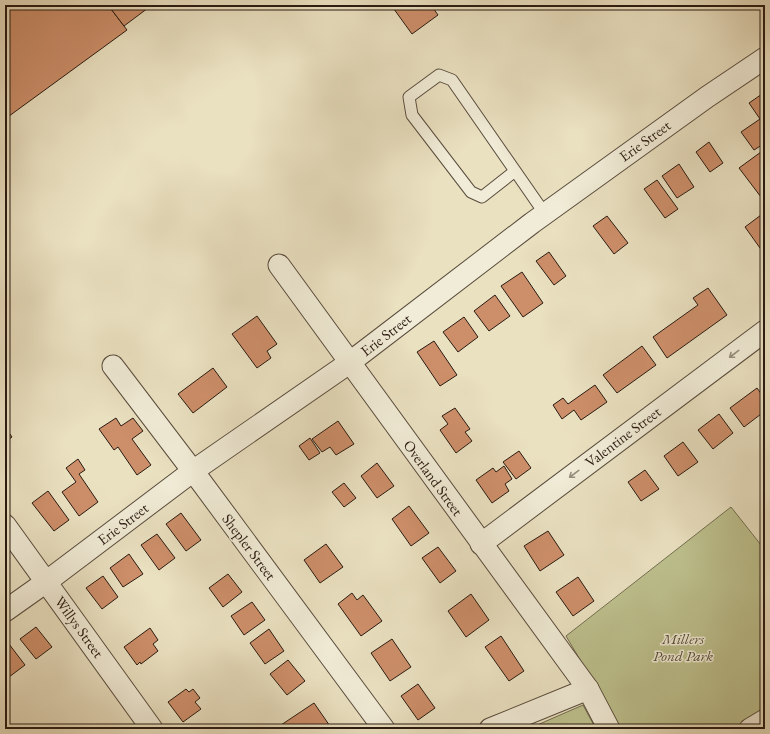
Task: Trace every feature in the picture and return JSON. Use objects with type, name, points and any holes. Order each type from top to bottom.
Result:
[{"type":"street","name":"Erie Street","points":[[5,611],[46,582],[193,471],[350,363],[446,288],[545,214],[707,97],[765,58]]},
{"type":"street","name":"Overland Street","points":[[279,265],[588,689],[608,729]]},
{"type":"street","name":"Valentine Street","points":[[481,544],[765,331]]},
{"type":"street","name":"Shepler Street","points":[[113,366],[193,471],[384,729]]},
{"type":"street","name":"Willys Street","points":[[5,525],[152,729]]},
{"type":"street","points":[[490,729],[588,689]]},
{"type":"street","points":[[750,729],[765,720]]},
{"type":"lane","points":[[515,171],[482,197],[471,192],[412,115],[409,97],[439,75],[452,80],[545,214]]},
{"type":"green space","name":"Millers Pond Park","points":[[731,507],[765,550],[765,710],[733,729],[621,729],[566,636]]},
{"type":"green space","points":[[583,705],[596,729],[528,729]]},
{"type":"building","points":[[5,5],[108,5],[127,30],[5,119]]},
{"type":"building","points":[[108,5],[152,5],[124,26]]},
{"type":"building","points":[[391,5],[431,5],[438,15],[412,34]]},
{"type":"building","points":[[765,92],[765,143],[754,150],[741,132],[760,119],[749,103]]},
{"type":"building","points":[[709,142],[723,163],[710,172],[696,152]]},
{"type":"building","points":[[761,152],[765,157],[764,201],[739,168]]},
{"type":"building","points":[[679,164],[694,187],[677,198],[662,176]]},
{"type":"building","points":[[657,180],[678,209],[665,218],[644,189]]},
{"type":"building","points":[[765,212],[765,255],[745,227]]},
{"type":"building","points":[[607,216],[628,243],[614,254],[593,226]]},
{"type":"building","points":[[549,252],[566,276],[554,285],[536,261]]},
{"type":"building","points":[[522,272],[543,303],[523,317],[501,286]]},
{"type":"building","points":[[708,288],[727,315],[667,358],[653,337],[698,305],[693,298]]},
{"type":"building","points":[[495,295],[510,316],[489,331],[474,311]]},
{"type":"building","points":[[257,316],[277,344],[267,351],[271,358],[257,368],[232,334]]},
{"type":"building","points":[[464,317],[478,337],[458,352],[443,332]]},
{"type":"building","points":[[434,341],[457,375],[440,386],[417,352]]},
{"type":"building","points":[[642,346],[656,365],[617,393],[603,375]]},
{"type":"building","points":[[213,368],[227,387],[193,413],[178,394]]},
{"type":"building","points":[[595,385],[607,402],[581,420],[574,410],[562,419],[553,405],[563,398],[568,404]]},
{"type":"building","points":[[757,388],[765,399],[765,411],[744,427],[730,408]]},
{"type":"building","points":[[455,408],[470,429],[465,432],[472,441],[456,453],[440,430],[448,424],[442,416]]},
{"type":"building","points":[[719,414],[733,433],[713,449],[698,430]]},
{"type":"building","points":[[116,418],[121,426],[133,418],[143,431],[132,439],[151,465],[137,475],[118,447],[114,450],[99,429]]},
{"type":"building","points":[[338,421],[354,444],[336,455],[330,447],[322,452],[312,439]]},
{"type":"building","points":[[5,427],[12,437],[5,442]]},
{"type":"building","points":[[310,438],[320,453],[309,460],[299,446]]},
{"type":"building","points":[[683,442],[698,462],[678,476],[664,456]]},
{"type":"building","points":[[519,451],[531,468],[516,479],[503,462]]},
{"type":"building","points":[[78,459],[85,470],[79,474],[98,502],[79,516],[62,492],[76,482],[66,468]]},
{"type":"building","points":[[377,463],[394,486],[377,498],[361,476]]},
{"type":"building","points":[[504,466],[512,479],[505,484],[509,491],[492,503],[476,480],[493,468],[496,472]]},
{"type":"building","points":[[645,470],[659,489],[641,501],[628,482]]},
{"type":"building","points":[[344,483],[356,498],[344,507],[332,492]]},
{"type":"building","points":[[48,491],[69,520],[54,531],[32,503]]},
{"type":"building","points":[[409,506],[429,533],[411,546],[392,519]]},
{"type":"building","points":[[181,513],[201,540],[186,551],[166,524]]},
{"type":"building","points":[[548,531],[564,555],[540,571],[524,546]]},
{"type":"building","points":[[157,534],[175,558],[159,570],[141,545]]},
{"type":"building","points":[[326,544],[343,567],[320,583],[304,560]]},
{"type":"building","points":[[438,547],[456,571],[440,583],[422,558]]},
{"type":"building","points":[[129,554],[143,574],[123,587],[110,568]]},
{"type":"building","points":[[228,574],[242,592],[223,607],[209,588]]},
{"type":"building","points":[[103,576],[118,597],[102,609],[86,588]]},
{"type":"building","points":[[578,577],[594,601],[573,616],[556,592]]},
{"type":"building","points":[[352,593],[357,600],[363,595],[382,621],[361,636],[338,604]]},
{"type":"building","points":[[471,594],[489,620],[466,637],[448,611]]},
{"type":"building","points":[[252,602],[265,620],[244,635],[231,616]]},
{"type":"building","points":[[36,627],[52,647],[36,659],[20,639]]},
{"type":"building","points":[[150,628],[158,640],[153,644],[158,651],[141,664],[140,662],[137,665],[124,647]]},
{"type":"building","points":[[269,629],[284,651],[265,664],[250,643]]},
{"type":"building","points":[[501,636],[524,671],[509,681],[485,647]]},
{"type":"building","points":[[392,639],[411,667],[390,681],[371,653]]},
{"type":"building","points":[[9,644],[25,665],[9,677],[5,672],[5,648]]},
{"type":"building","points":[[288,660],[305,681],[287,695],[270,674]]},
{"type":"building","points":[[418,684],[435,708],[418,720],[401,696]]},
{"type":"building","points":[[186,689],[189,692],[193,689],[200,698],[195,702],[201,709],[183,722],[168,702]]},
{"type":"building","points":[[314,703],[332,729],[284,729],[281,725]]}]
